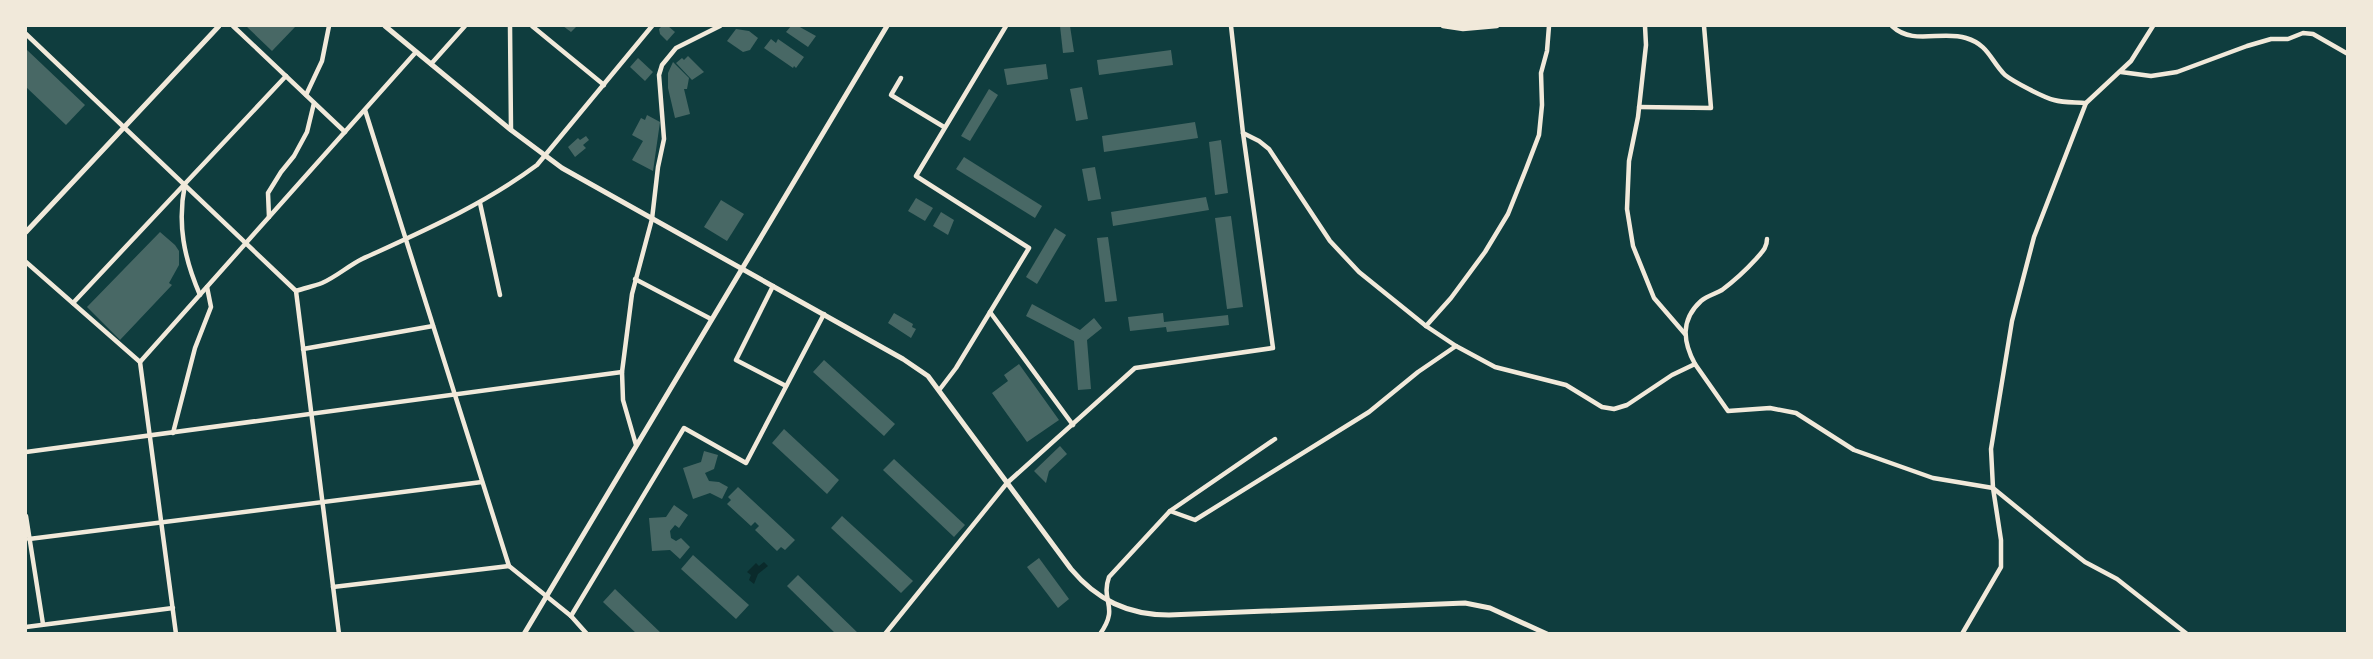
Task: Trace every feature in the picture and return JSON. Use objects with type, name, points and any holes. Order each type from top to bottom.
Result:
[{"type":"street","points":[[26,232],[219,26]]},
{"type":"street","points":[[233,26],[345,132]]},
{"type":"street","points":[[306,95],[322,61],[329,26]]},
{"type":"street","points":[[430,64],[465,26]]},
{"type":"street","points":[[510,26],[511,130]]},
{"type":"street","points":[[532,26],[604,85]]},
{"type":"street","points":[[296,291],[323,282],[360,260],[480,203],[528,171],[544,156],[652,26]]},
{"type":"street","points":[[636,445],[624,406],[622,372],[635,279],[652,219],[658,168],[665,135],[658,82],[660,70],[669,56],[681,45],[720,26]]},
{"type":"street","points":[[524,633],[887,26]]},
{"type":"street","points":[[940,389],[956,369],[1029,248],[916,177],[1006,26]]},
{"type":"street","points":[[885,633],[1007,483],[1135,368],[1273,348],[1243,134],[1231,26]]},
{"type":"street","points":[[1443,26],[1462,29],[1497,26]]},
{"type":"street","points":[[1426,326],[1451,298],[1485,252],[1508,214],[1539,135],[1542,105],[1540,74],[1547,51],[1549,26]]},
{"type":"street","points":[[1645,26],[1646,45],[1639,107],[1629,161],[1627,209],[1633,246],[1654,298],[1685,334]]},
{"type":"street","points":[[1639,107],[1711,108],[1704,26]]},
{"type":"street","points":[[1892,26],[1899,32],[1916,37],[1951,35],[1967,38],[1983,46],[2003,73],[2014,82],[2053,100],[2086,103]]},
{"type":"street","points":[[1962,633],[2001,567],[2001,540],[1993,488],[1991,449],[2012,321],[2034,237],[2086,103],[2132,62],[2153,26]]},
{"type":"street","points":[[388,27],[544,156],[585,182],[824,314],[916,367],[929,377],[1078,578],[1108,602],[1134,612],[1169,615],[1465,603],[1490,608],[1546,633]]},
{"type":"street","points":[[2121,72],[2151,76],[2177,72],[2247,46],[2271,39],[2288,39],[2303,33],[2313,34],[2348,54]]},
{"type":"street","points":[[26,34],[296,291],[339,633]]},
{"type":"street","points":[[140,362],[416,52]]},
{"type":"street","points":[[73,303],[286,76]]},
{"type":"street","points":[[901,78],[891,95],[944,127]]},
{"type":"street","points":[[269,217],[268,193],[281,171],[294,156],[307,132],[314,103]]},
{"type":"street","points":[[365,110],[509,566],[571,616],[587,633]]},
{"type":"street","points":[[1243,134],[1260,141],[1269,149],[1330,241],[1359,272],[1426,326],[1456,346],[1495,367],[1566,385],[1602,407],[1614,410],[1627,405],[1672,375],[1695,364]]},
{"type":"street","points":[[185,184],[181,202],[182,240],[186,262],[200,295]]},
{"type":"street","points":[[480,203],[500,295]]},
{"type":"street","points":[[1767,239],[1766,247],[1751,265],[1722,289],[1700,302],[1685,334],[1686,348],[1728,411],[1770,408],[1796,414],[1854,450],[1933,478],[1993,488],[2085,562],[2117,579],[2187,633]]},
{"type":"street","points":[[26,262],[140,362],[176,633]]},
{"type":"street","points":[[635,279],[711,319]]},
{"type":"street","points":[[773,286],[736,360],[786,386]]},
{"type":"street","points":[[173,432],[195,348],[211,307],[207,287]]},
{"type":"street","points":[[990,312],[1073,425]]},
{"type":"street","points":[[571,616],[684,428],[746,463],[824,314]]},
{"type":"street","points":[[303,349],[433,326]]},
{"type":"street","points":[[1170,511],[1195,520],[1369,412],[1418,372],[1456,346]]},
{"type":"street","points":[[26,453],[622,372]]},
{"type":"street","points":[[1100,633],[1109,619],[1106,586],[1112,572],[1170,511],[1275,439]]},
{"type":"street","points":[[29,539],[482,482]]},
{"type":"street","points":[[26,516],[43,624]]},
{"type":"street","points":[[333,586],[509,566]]},
{"type":"street","points":[[26,627],[173,608]]},
{"type":"water","points":[[764,562],[768,566],[758,574],[754,584],[749,580],[751,575],[747,572],[756,563],[759,566]]},
{"type":"building","points":[[246,26],[296,26],[272,51]]},
{"type":"building","points":[[563,26],[577,26],[571,32]]},
{"type":"building","points":[[662,26],[668,26],[675,32],[667,41],[660,34],[659,29]]},
{"type":"building","points":[[791,26],[798,26],[816,36],[808,47],[786,32]]},
{"type":"building","points":[[1060,26],[1070,26],[1074,52],[1063,53]]},
{"type":"building","points":[[736,29],[749,31],[758,38],[750,50],[743,52],[727,41]]},
{"type":"building","points":[[771,39],[776,43],[778,39],[804,57],[796,68],[764,48]]},
{"type":"building","points":[[26,49],[85,105],[66,125],[26,87]]},
{"type":"building","points":[[1171,50],[1173,65],[1099,75],[1097,60]]},
{"type":"building","points":[[688,56],[704,72],[692,80],[676,63]]},
{"type":"building","points":[[638,58],[653,72],[645,81],[630,67]]},
{"type":"building","points":[[673,62],[689,78],[687,89],[684,89],[690,114],[675,118],[668,88],[668,73]]},
{"type":"building","points":[[1046,64],[1048,79],[1007,85],[1004,69]]},
{"type":"building","points":[[1082,87],[1088,119],[1076,121],[1070,89]]},
{"type":"building","points":[[989,89],[998,95],[970,141],[961,136]]},
{"type":"building","points":[[647,115],[660,122],[653,171],[632,160],[643,141],[632,135],[641,118],[645,120]]},
{"type":"building","points":[[1195,122],[1198,138],[1104,152],[1102,136]]},
{"type":"building","points":[[586,136],[589,140],[583,145],[586,148],[575,157],[568,147],[578,138],[580,140]]},
{"type":"building","points":[[1221,140],[1228,193],[1215,195],[1209,142]]},
{"type":"building","points":[[964,157],[1042,206],[1035,218],[956,169]]},
{"type":"building","points":[[1095,167],[1101,199],[1088,201],[1082,169]]},
{"type":"building","points":[[1206,197],[1209,210],[1113,226],[1111,212]]},
{"type":"building","points":[[916,198],[933,208],[925,221],[908,211]]},
{"type":"building","points":[[721,200],[744,214],[727,241],[704,227]]},
{"type":"building","points":[[941,212],[954,220],[948,235],[933,226]]},
{"type":"building","points":[[1231,216],[1243,307],[1227,309],[1215,218]]},
{"type":"building","points":[[1055,228],[1066,235],[1037,284],[1026,277]]},
{"type":"building","points":[[160,232],[179,251],[179,265],[169,283],[172,285],[120,340],[87,307]]},
{"type":"building","points":[[1108,237],[1117,301],[1105,302],[1097,238]]},
{"type":"building","points":[[1032,304],[1080,330],[1094,318],[1102,328],[1087,340],[1091,389],[1078,390],[1074,341],[1026,316]]},
{"type":"building","points":[[894,313],[913,324],[912,327],[916,329],[911,338],[888,323]]},
{"type":"building","points":[[1163,313],[1164,322],[1228,315],[1229,325],[1167,332],[1166,327],[1130,331],[1128,317]]},
{"type":"building","points":[[824,360],[895,424],[884,436],[813,372]]},
{"type":"building","points":[[1019,364],[1059,420],[1027,442],[992,393],[1008,381],[1004,375]]},
{"type":"building","points":[[784,429],[839,480],[827,494],[772,443]]},
{"type":"building","points":[[1060,446],[1067,454],[1049,471],[1046,483],[1034,471]]},
{"type":"building","points":[[704,451],[718,455],[714,469],[705,473],[709,481],[719,482],[728,487],[722,499],[710,493],[693,499],[683,468],[701,462]]},
{"type":"building","points":[[894,459],[965,525],[954,537],[883,470]]},
{"type":"building","points":[[738,487],[795,540],[785,550],[781,547],[777,551],[755,530],[759,526],[755,522],[751,526],[727,504],[731,500],[728,497]]},
{"type":"building","points":[[674,505],[688,515],[679,528],[675,525],[670,531],[671,538],[676,541],[681,538],[690,547],[680,559],[670,550],[652,551],[649,518],[666,517]]},
{"type":"building","points":[[842,516],[913,581],[901,593],[831,528]]},
{"type":"building","points":[[693,555],[749,605],[736,619],[681,569]]},
{"type":"building","points":[[1039,558],[1069,599],[1058,608],[1027,567]]},
{"type":"building","points":[[798,575],[859,634],[836,634],[787,586]]},
{"type":"building","points":[[615,589],[662,634],[637,634],[603,602]]}]
